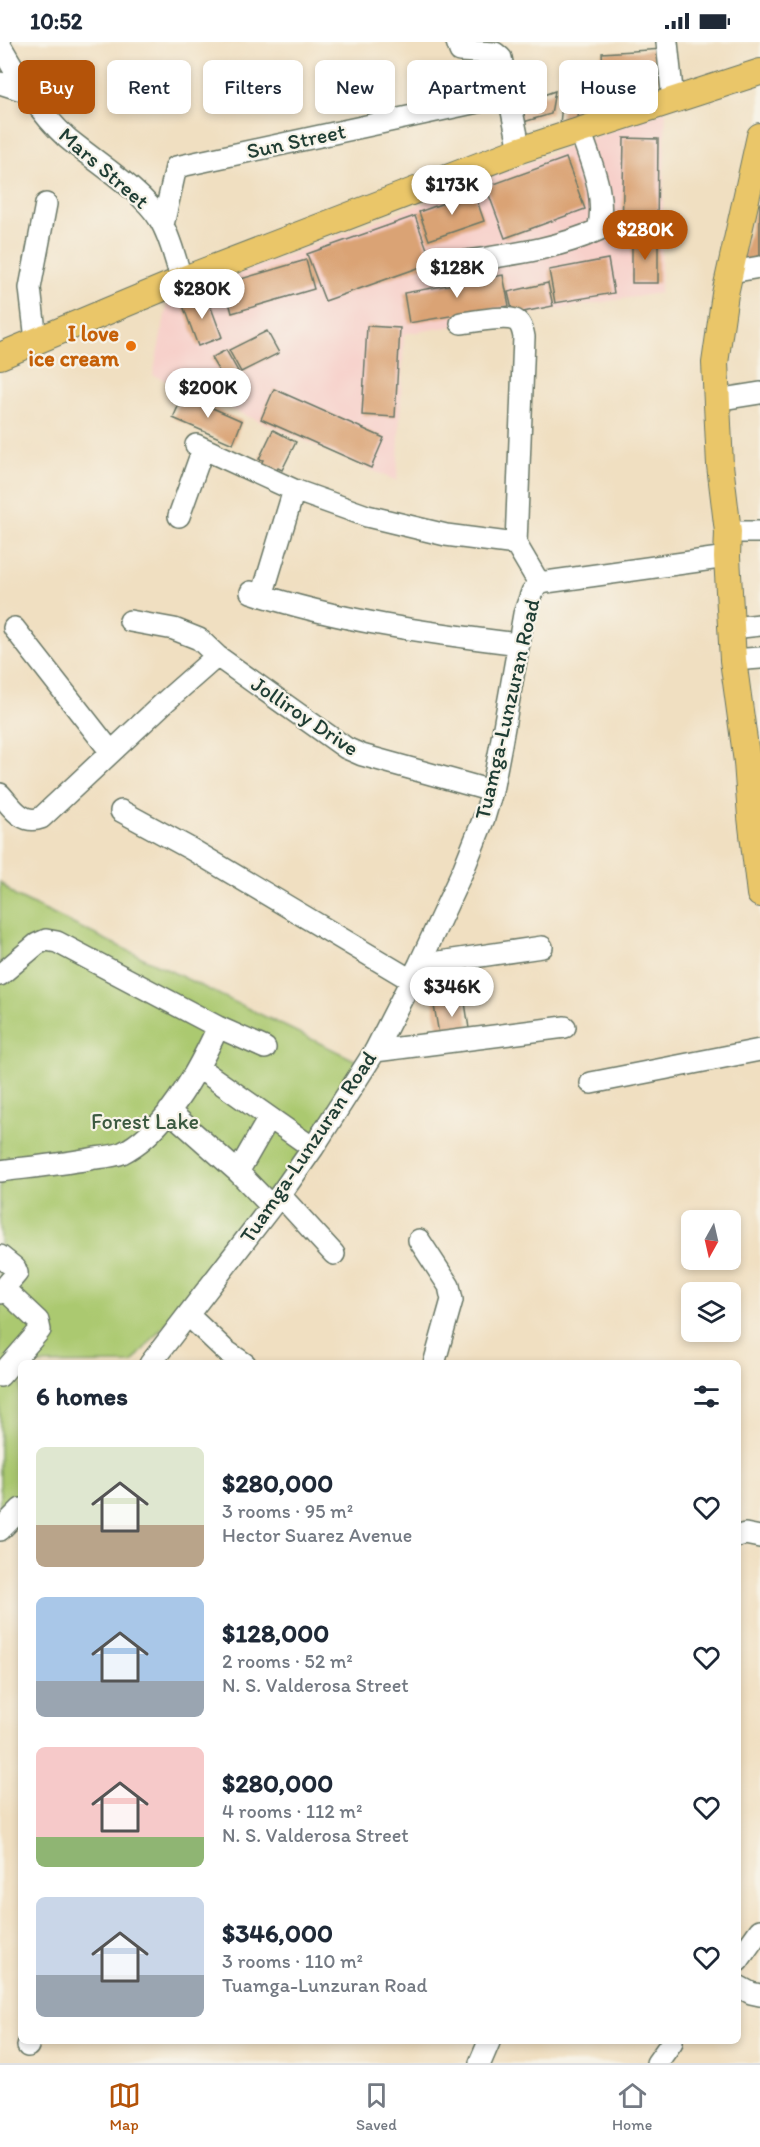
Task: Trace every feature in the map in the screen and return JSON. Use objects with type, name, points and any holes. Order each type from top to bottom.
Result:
[{"type":"main road","points":[[0,356],[182,280],[520,150],[760,72]]},
{"type":"main road","points":[[760,136],[725,294],[715,363],[720,465],[728,544],[733,660],[754,787],[760,894]]},
{"type":"street","points":[[457,42],[460,51],[495,53],[501,60]]},
{"type":"street","points":[[667,42],[674,100]]},
{"type":"street","name":"Mars Street","points":[[0,45],[18,75]]},
{"type":"street","points":[[0,83],[18,89]]},
{"type":"street","name":"Mars Street","points":[[47,114],[61,131],[142,199],[164,228]]},
{"type":"street","name":"Sun Street","points":[[164,228],[176,167],[422,114]]},
{"type":"street","points":[[513,114],[520,150]]},
{"type":"street","points":[[460,262],[521,252],[581,237],[598,230],[602,214],[600,191],[580,130]]},
{"type":"street","points":[[36,340],[30,288],[46,204]]},
{"type":"street","points":[[164,228],[182,280]]},
{"type":"street","points":[[731,272],[760,267]]},
{"type":"street","points":[[461,323],[498,319],[515,320],[521,326],[524,337],[516,544],[539,583]]},
{"type":"street","points":[[716,400],[760,393]]},
{"type":"street","points":[[178,516],[200,447],[294,490],[367,516],[446,535],[516,544]]},
{"type":"street","points":[[294,490],[256,594],[358,621],[519,644]]},
{"type":"street","name":"Tuamga-Lunzuran Road","points":[[153,1360],[276,1201],[313,1148],[375,1051],[415,972],[464,868],[492,791],[524,614],[532,592],[539,583],[728,544],[760,532]]},
{"type":"street","name":"Jolliroy Drive","points":[[130,621],[174,629],[199,639],[217,656],[346,748],[362,755],[492,791]]},
{"type":"street","points":[[732,628],[760,625]]},
{"type":"street","points":[[14,628],[111,752]]},
{"type":"street","points":[[0,795],[22,818],[33,821],[41,818],[217,656]]},
{"type":"street","points":[[733,660],[760,658]]},
{"type":"street","points":[[121,812],[415,972],[542,947]]},
{"type":"street","points":[[0,975],[38,944],[46,940],[57,942],[218,1028],[265,1048]]},
{"type":"street","points":[[375,1051],[565,1027]]},
{"type":"street","points":[[0,1171],[121,1154],[139,1142],[169,1112],[199,1068],[218,1028]]},
{"type":"street","points":[[591,1083],[760,1050]]},
{"type":"street","points":[[199,1068],[313,1148]]},
{"type":"street","points":[[169,1112],[238,1172],[276,1201],[334,1254]]},
{"type":"street","points":[[238,1172],[269,1118]]},
{"type":"street","points":[[419,1240],[449,1287],[452,1300],[435,1360]]},
{"type":"street","points":[[0,1256],[15,1268],[17,1273],[2,1291],[38,1321],[40,1330],[0,1377]]},
{"type":"street","points":[[188,1315],[226,1352],[239,1360]]},
{"type":"street","points":[[741,1535],[760,1537]]},
{"type":"street","points":[[741,1957],[760,1931]]},
{"type":"street","points":[[741,1988],[760,1995]]},
{"type":"street","points":[[480,2063],[488,2044]]},
{"type":"shaded area","points":[[666,110],[660,293],[404,334],[397,481],[153,375],[168,301]]},
{"type":"green space","name":"Forest Lake","points":[[0,882],[15,896],[361,1063],[265,1205],[135,1360],[18,1360],[18,1499],[0,1515]]},
{"type":"building","points":[[663,49],[665,78],[658,78],[658,60],[602,60],[602,53]]},
{"type":"building","points":[[555,91],[551,114],[520,123],[518,114],[547,114],[547,94]]},
{"type":"building","points":[[561,114],[578,114],[578,118],[560,124]]},
{"type":"building","points":[[624,138],[658,139],[657,237],[622,237]]},
{"type":"building","points":[[566,158],[585,209],[505,238],[486,187]]},
{"type":"building","points":[[474,192],[484,221],[429,240],[419,212]]},
{"type":"building","points":[[757,204],[760,204],[760,261],[741,264]]},
{"type":"building","points":[[415,216],[432,263],[325,301],[307,254]]},
{"type":"building","points":[[632,239],[658,239],[658,283],[632,283]]},
{"type":"building","points":[[608,259],[614,293],[555,303],[549,270]]},
{"type":"building","points":[[306,260],[314,289],[232,313],[224,284]]},
{"type":"building","points":[[503,275],[509,306],[409,323],[404,293]]},
{"type":"building","points":[[548,283],[553,306],[513,314],[508,292]]},
{"type":"building","points":[[206,294],[222,337],[198,346],[182,303]]},
{"type":"building","points":[[367,326],[400,328],[395,417],[362,415]]},
{"type":"building","points":[[267,331],[279,353],[241,372],[229,350]]},
{"type":"building","points":[[226,350],[240,375],[226,383],[211,358]]},
{"type":"building","points":[[274,389],[384,438],[371,468],[261,419]]},
{"type":"building","points":[[183,395],[242,421],[233,444],[173,418]]},
{"type":"building","points":[[273,430],[296,442],[282,470],[278,468],[275,473],[260,466],[263,460],[259,459]]},
{"type":"building","points":[[464,996],[470,1035],[440,1040],[433,1000]]},
{"type":"place","name":"I love ice cream","points":[[131,346]]}]
